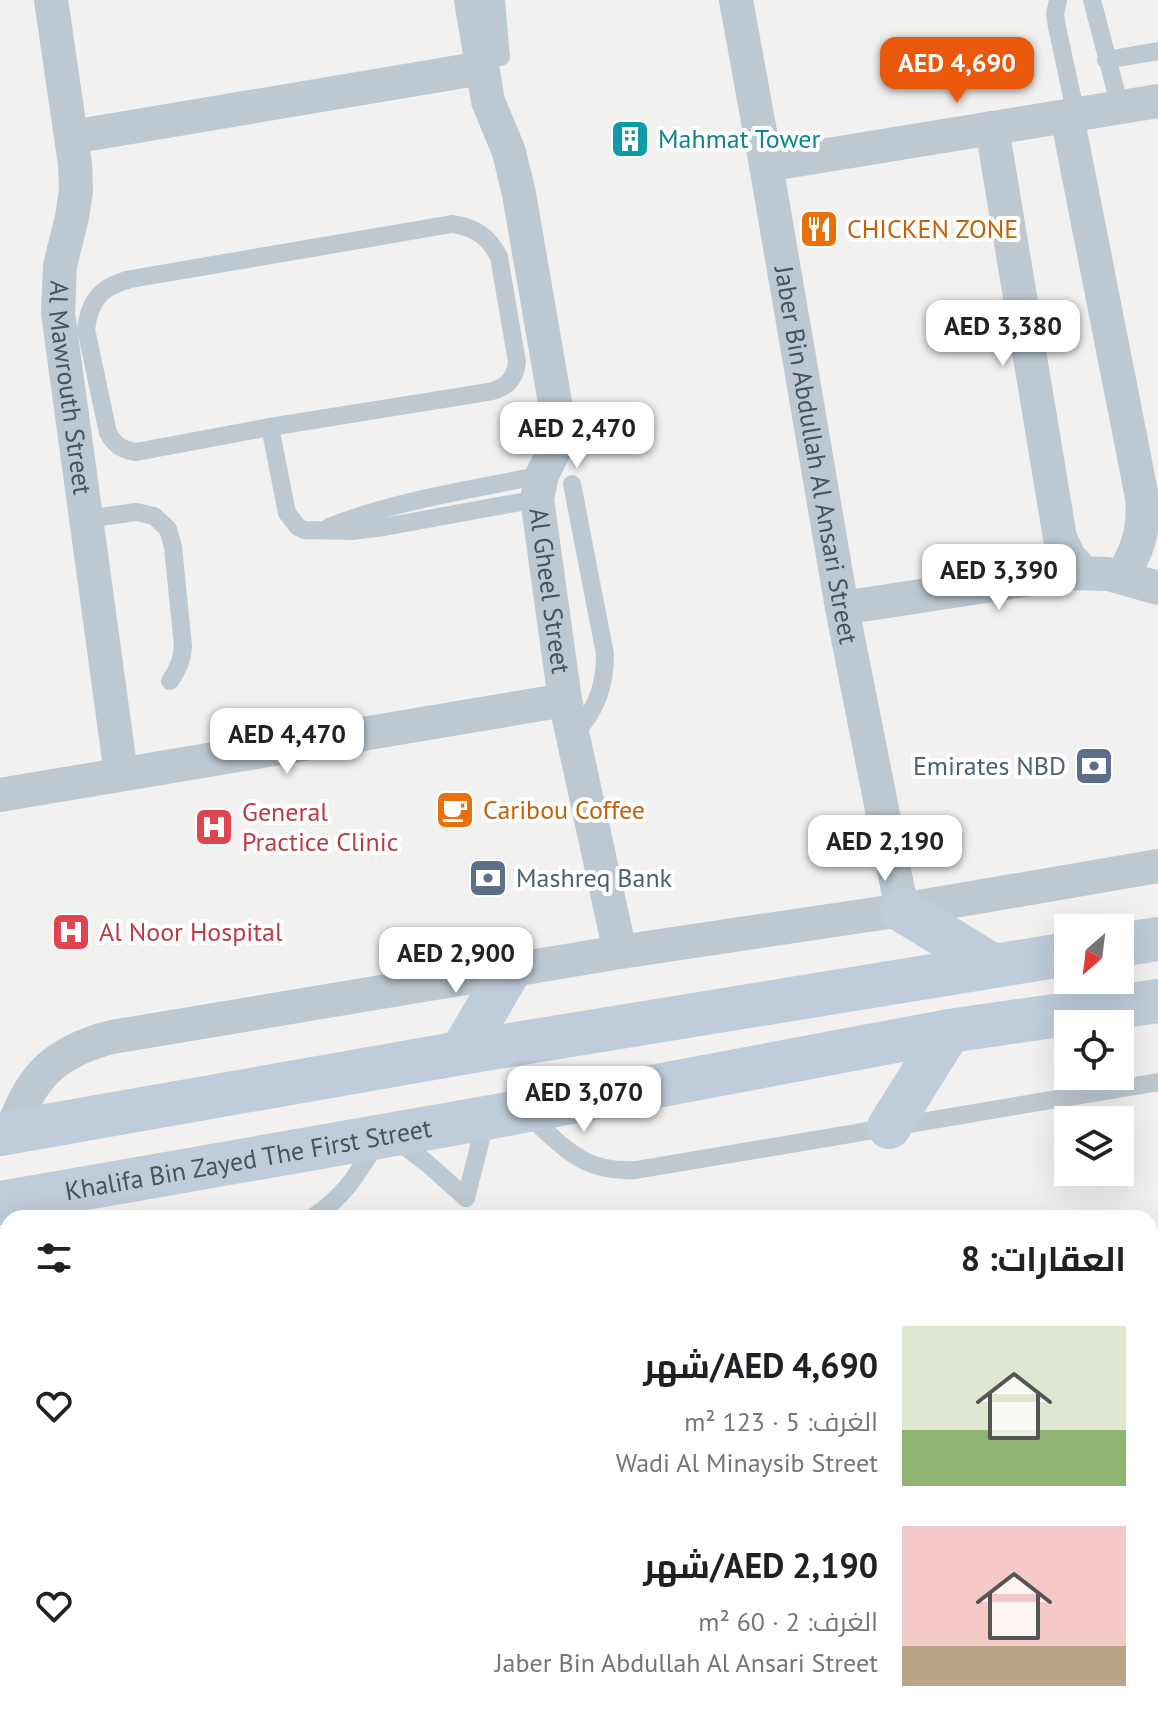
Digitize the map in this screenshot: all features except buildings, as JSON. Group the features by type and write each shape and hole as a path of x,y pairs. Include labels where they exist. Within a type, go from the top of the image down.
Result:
{"main road":[{"path":"902,910 993,966"},
{"path":"1134,943 1158,939"},
{"path":"6,1133 461,1053 1054,956"},
{"path":"461,1053 509,971"},
{"name":"Khalifa Bin Zayed The First Street","path":"0,1203 505,1114 949,1031 1158,1001"},
{"path":"1116,1007 1158,1021"},
{"path":"889,1127 949,1031"}],"street":[{"name":"Al Mawrouth Street","path":"51,0 72,137 76,190 60,266 58,313 121,774"},
{"name":"Al Gheel Street","path":"471,0 492,62 491,112 509,152 519,194 557,414 558,443 550,486 565,700 620,952"},
{"name":"Jaber Bin Abdullah Al Ansari Street","path":"736,0 842,608 902,910"},
{"path":"72,137 492,62"},
{"path":"766,165 1158,101"},
{"path":"1071,115 1142,497 1142,531 1137,548 1121,577"},
{"path":"992,128 1060,538 1069,557 1083,572"},
{"path":"842,608 1045,575 1083,572 1121,577 1158,588"},
{"path":"0,795 565,700"},
{"path":"6,1133 39,1076 72,1050 91,1042 620,952 902,910 1158,866"}],"lane":[{"path":"492,62 496,0"},
{"path":"1058,0 1055,14 1071,115"},
{"path":"1092,0 1120,107"},
{"path":"1106,60 1158,51"},
{"path":"440,225 464,225 486,237 499,257 517,354 516,371 505,386 488,392 270,427 136,452 119,447 108,433 88,343 88,314 94,300 117,282 440,225"},
{"path":"270,427 287,513 298,527 311,532 384,527 550,486 605,654 602,690 595,707 573,735"},
{"path":"86,519 145,513 154,516 168,529 173,547 183,646 182,659 170,681"},
{"path":"323,1210 348,1187 385,1135 428,1164 466,1198 505,1114 584,1162 618,1171 1158,1082"}],"place":[{"name":"Mahmat Tower","path":"630,139"},
{"name":"CHICKEN ZONE","path":"819,229"},
{"name":"Emirates NBD","path":"1094,766"},
{"name":"Caribou Coffee","path":"455,810"},
{"name":"General Practice Clinic","path":"214,827"},
{"name":"Mashreq Bank","path":"488,878"},
{"name":"Al Noor Hospital","path":"71,932"}]}
